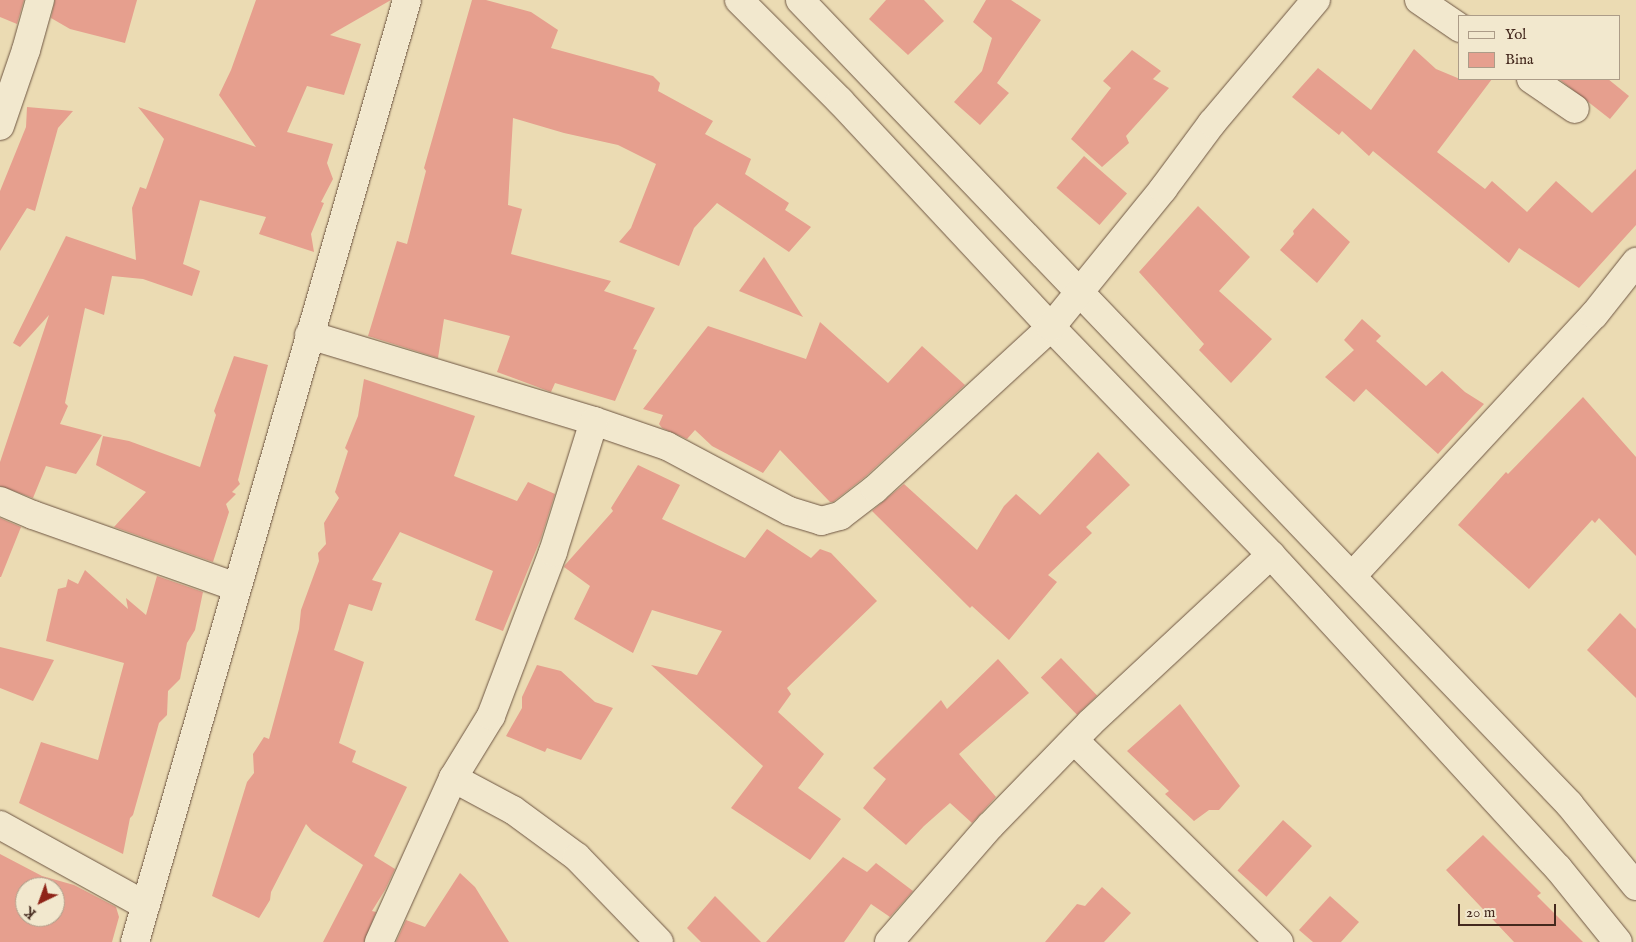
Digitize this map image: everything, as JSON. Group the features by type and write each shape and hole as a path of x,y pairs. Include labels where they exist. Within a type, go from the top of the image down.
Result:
{"street":[{"path":"0,126 26,50 40,0"},
{"path":"135,942 144,905 407,0"},
{"path":"739,0 840,101 1050,327 1271,555 1558,868 1618,942"},
{"path":"800,0 1569,804 1636,886"},
{"path":"310,336 594,421 667,446 789,511 821,521 840,516 875,489 1050,327 1080,293 1212,123 1316,0"},
{"path":"1419,0 1458,27"},
{"path":"1532,80 1575,110"},
{"path":"1352,576 1594,315 1636,262"},
{"path":"379,942 453,778 491,716 553,552 594,421"},
{"path":"0,501 33,515 236,587"},
{"path":"890,942 990,826 1074,740 1271,555"},
{"path":"1074,740 1279,942"},
{"path":"453,778 513,810 577,857 659,942"},
{"path":"0,825 144,905"}],"building":[{"path":"0,0 24,0 17,24 0,17"},
{"path":"55,0 137,0 125,43 70,29 51,18"},
{"path":"256,0 391,0 330,35 361,44 344,95 307,86 287,132 333,144 327,163 333,179 321,202 324,203 311,234 314,252 259,234 266,217 200,200 183,264 200,271 192,296 143,279 112,276 104,315 85,308 65,403 68,406 60,424 102,435 76,474 46,466 33,498 0,486 0,462 49,315 20,347 13,343 66,236 136,260 132,208 140,187 146,189 164,139 138,107 256,147 219,95 231,70"},
{"path":"472,0 486,0 531,12 558,30 551,48 653,76 660,83 658,91 713,121 705,134 751,159 745,174 789,203 785,210 811,227 789,252 717,203 694,228 679,266 619,242 631,228 656,164 618,145 564,133 513,118 508,205 522,209 511,254 611,281 604,291 655,308 633,349 637,350 615,401 555,383 551,392 497,372 510,336 444,319 438,358 368,336 397,241 407,244 426,171 424,168"},
{"path":"886,0 924,0 944,21 908,55 869,19"},
{"path":"986,0 1011,0 1041,20 997,83 1009,93 980,125 954,102 982,71 992,38 973,22"},
{"path":"1414,49 1436,69 1458,78 1458,80 1491,80 1437,152 1485,189 1492,181 1527,212 1556,181 1592,213 1636,169 1636,225 1579,288 1519,248 1509,263 1373,151 1369,156 1342,131 1339,135 1292,97 1318,68 1371,110"},
{"path":"1132,50 1161,71 1153,79 1169,88 1126,136 1129,143 1102,167 1071,139 1111,88 1103,81"},
{"path":"1560,80 1609,80 1629,96 1610,119"},
{"path":"27,107 73,111 58,128 35,211 27,208 0,251 0,191 26,127"},
{"path":"1084,156 1127,193 1099,225 1056,188"},
{"path":"1198,206 1250,257 1219,291 1272,339 1231,383 1199,350 1204,344 1139,272"},
{"path":"1313,208 1350,242 1317,283 1280,250 1294,234 1293,231"},
{"path":"764,257 803,317 739,291"},
{"path":"1362,319 1381,336 1376,341 1426,386 1442,371 1465,392 1484,404 1438,454 1366,389 1354,402 1325,377 1354,350 1344,340"},
{"path":"820,322 888,383 922,346 965,385 865,477 833,502 830,502 780,450 763,473 712,446 695,430 687,439 662,428 659,424 663,415 643,409 708,326 806,359"},
{"path":"234,356 268,365 238,480 240,484 232,492 236,494 226,504 229,512 213,562 114,527 146,492 96,465 103,436 129,441 200,467 216,415 214,411"},
{"path":"364,379 475,416 454,476 517,501 528,482 555,494 541,538 503,631 475,620 493,571 400,532 372,580 382,583 372,611 349,604 334,650 364,662 339,743 356,751 352,762 407,787 374,856 395,869 372,911 376,912 364,942 323,942 363,865 312,831 306,824 271,892 270,900 259,918 212,896 247,782 254,773 253,754 264,737 269,739 299,629 301,610 319,561 318,553 326,544 324,523 339,498 335,492 348,451 345,448 358,416"},
{"path":"1583,397 1636,457 1636,556 1599,518 1595,523 1592,520 1529,589 1458,525 1506,472 1508,474"},
{"path":"1098,452 1130,485 1086,527 1092,533 1048,575 1057,582 1009,640 972,606 970,608 872,511 904,484 977,550 1004,506 1016,494 1040,515"},
{"path":"638,465 680,485 662,519 745,558 767,529 811,558 820,549 831,553 877,601 787,688 791,694 778,712 824,754 798,788 841,819 810,860 731,808 763,766 651,665 697,675 722,631 652,610 633,653 574,619 590,586 564,567 613,511 611,508"},
{"path":"0,518 21,527 1,577 0,577"},
{"path":"85,570 128,609 126,598 146,615 157,576 203,592 195,630 187,643 180,679 168,691 167,715 159,723 133,815 130,818 123,854 19,803 41,742 98,760 124,663 46,641 58,589 66,587 68,579 78,584"},
{"path":"1620,613 1636,629 1636,698 1587,650"},
{"path":"0,647 54,660 33,701 0,688"},
{"path":"1061,658 1097,695 1077,715 1041,677"},
{"path":"998,659 1029,693 959,754 996,797 972,823 950,803 906,845 863,808 886,779 873,768 941,700 947,709"},
{"path":"537,665 561,671 595,702 613,708 581,760 547,748 545,752 506,736 522,708 522,697"},
{"path":"1180,704 1240,786 1219,810 1209,810 1194,821 1165,794 1169,791 1127,751"},
{"path":"1283,820 1312,846 1266,897 1237,871"},
{"path":"1483,835 1541,893 1537,896 1583,942 1514,942 1446,870"},
{"path":"0,854 46,877 15,877 15,927 65,927 65,882 74,885 116,907 119,917 112,942 0,942"},
{"path":"843,857 867,872 876,863 913,891 890,917 871,904 844,942 766,942"},
{"path":"460,873 475,887 509,942 396,942 406,920 425,927"},
{"path":"1102,887 1131,913 1104,942 1045,942 1077,904 1085,906"},
{"path":"715,896 761,942 701,942 687,928"},
{"path":"1330,896 1359,922 1341,942 1313,942 1299,930"}]}
